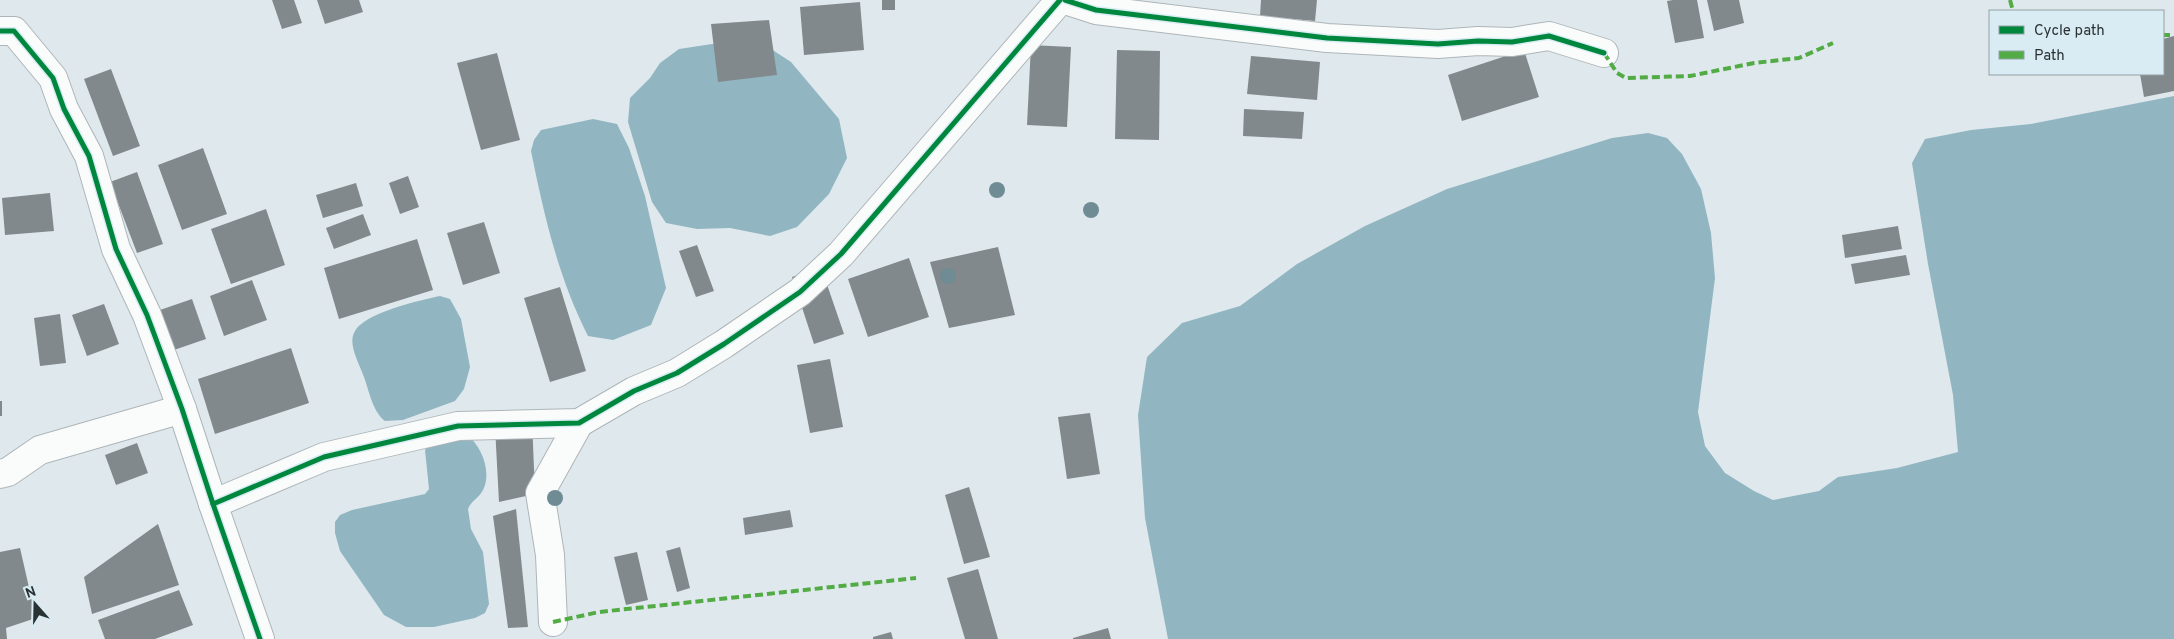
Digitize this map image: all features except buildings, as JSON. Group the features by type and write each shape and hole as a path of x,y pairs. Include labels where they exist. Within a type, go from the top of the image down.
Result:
{"street":[{"path":"213,504 324,457 458,426 579,423 634,391 685,368 800,292 841,254 1060,0"},
{"path":"1065,0 1096,10 1327,38 1438,44 1478,41 1512,42 1549,36 1604,53"},
{"path":"0,31 14,31 53,78 64,109 89,156 116,249 147,315 182,409 260,639"},
{"path":"0,474 8,472 40,450 182,409"},
{"path":"553,622 550,555 540,493 579,423"}],"water":[{"path":"759,41 791,62 839,119 847,158 829,194 797,227 770,236 730,228 697,229 666,223 652,202 628,122 630,98 650,78 660,63 679,49 712,44"},
{"path":"2174,96 2174,639 1168,639 1145,518 1138,415 1147,357 1182,323 1240,306 1297,264 1365,226 1447,189 1612,138 1648,133 1667,138 1682,154 1701,189 1711,233 1715,278 1698,412 1705,446 1725,473 1773,500 1819,491 1838,477 1897,468 1958,452 1953,395 1928,264 1912,163 1925,139 1971,130 2031,124"},
{"path":"593,119 617,124 629,148 645,196 666,288 651,325 613,340 588,336 577,314 553,245 531,151 534,140 541,130"},
{"path":"440,296 450,299 461,319 470,367 464,389 455,401 403,420 385,421 374,407 355,355 352,343 354,333 368,319 393,308"},
{"path":"467,435 477,446 486,468 486,483 483,490 468,509 471,529 483,552 489,604 485,613 475,618 434,627 406,627 384,615 340,551 335,533 335,522 340,515 352,510 425,494 429,489 425,450 430,444"}],"marked path":[{"path":"2010,0 2013,10"},
{"path":"2164,35 2170,35"},
{"path":"1604,53 1617,73 1626,78 1690,76 1754,63 1799,58 1833,43"},
{"path":"553,622 599,612 916,578"}],"cycle path":[{"path":"213,504 324,457 458,426 579,423 634,391 677,373 724,344 800,292 841,254 1060,0"},
{"path":"1065,0 1096,10 1327,38 1438,44 1478,41 1512,42 1549,36 1604,53"},
{"path":"0,31 14,31 53,78 64,109 89,156 116,249 147,315 182,409 260,639"}]}
